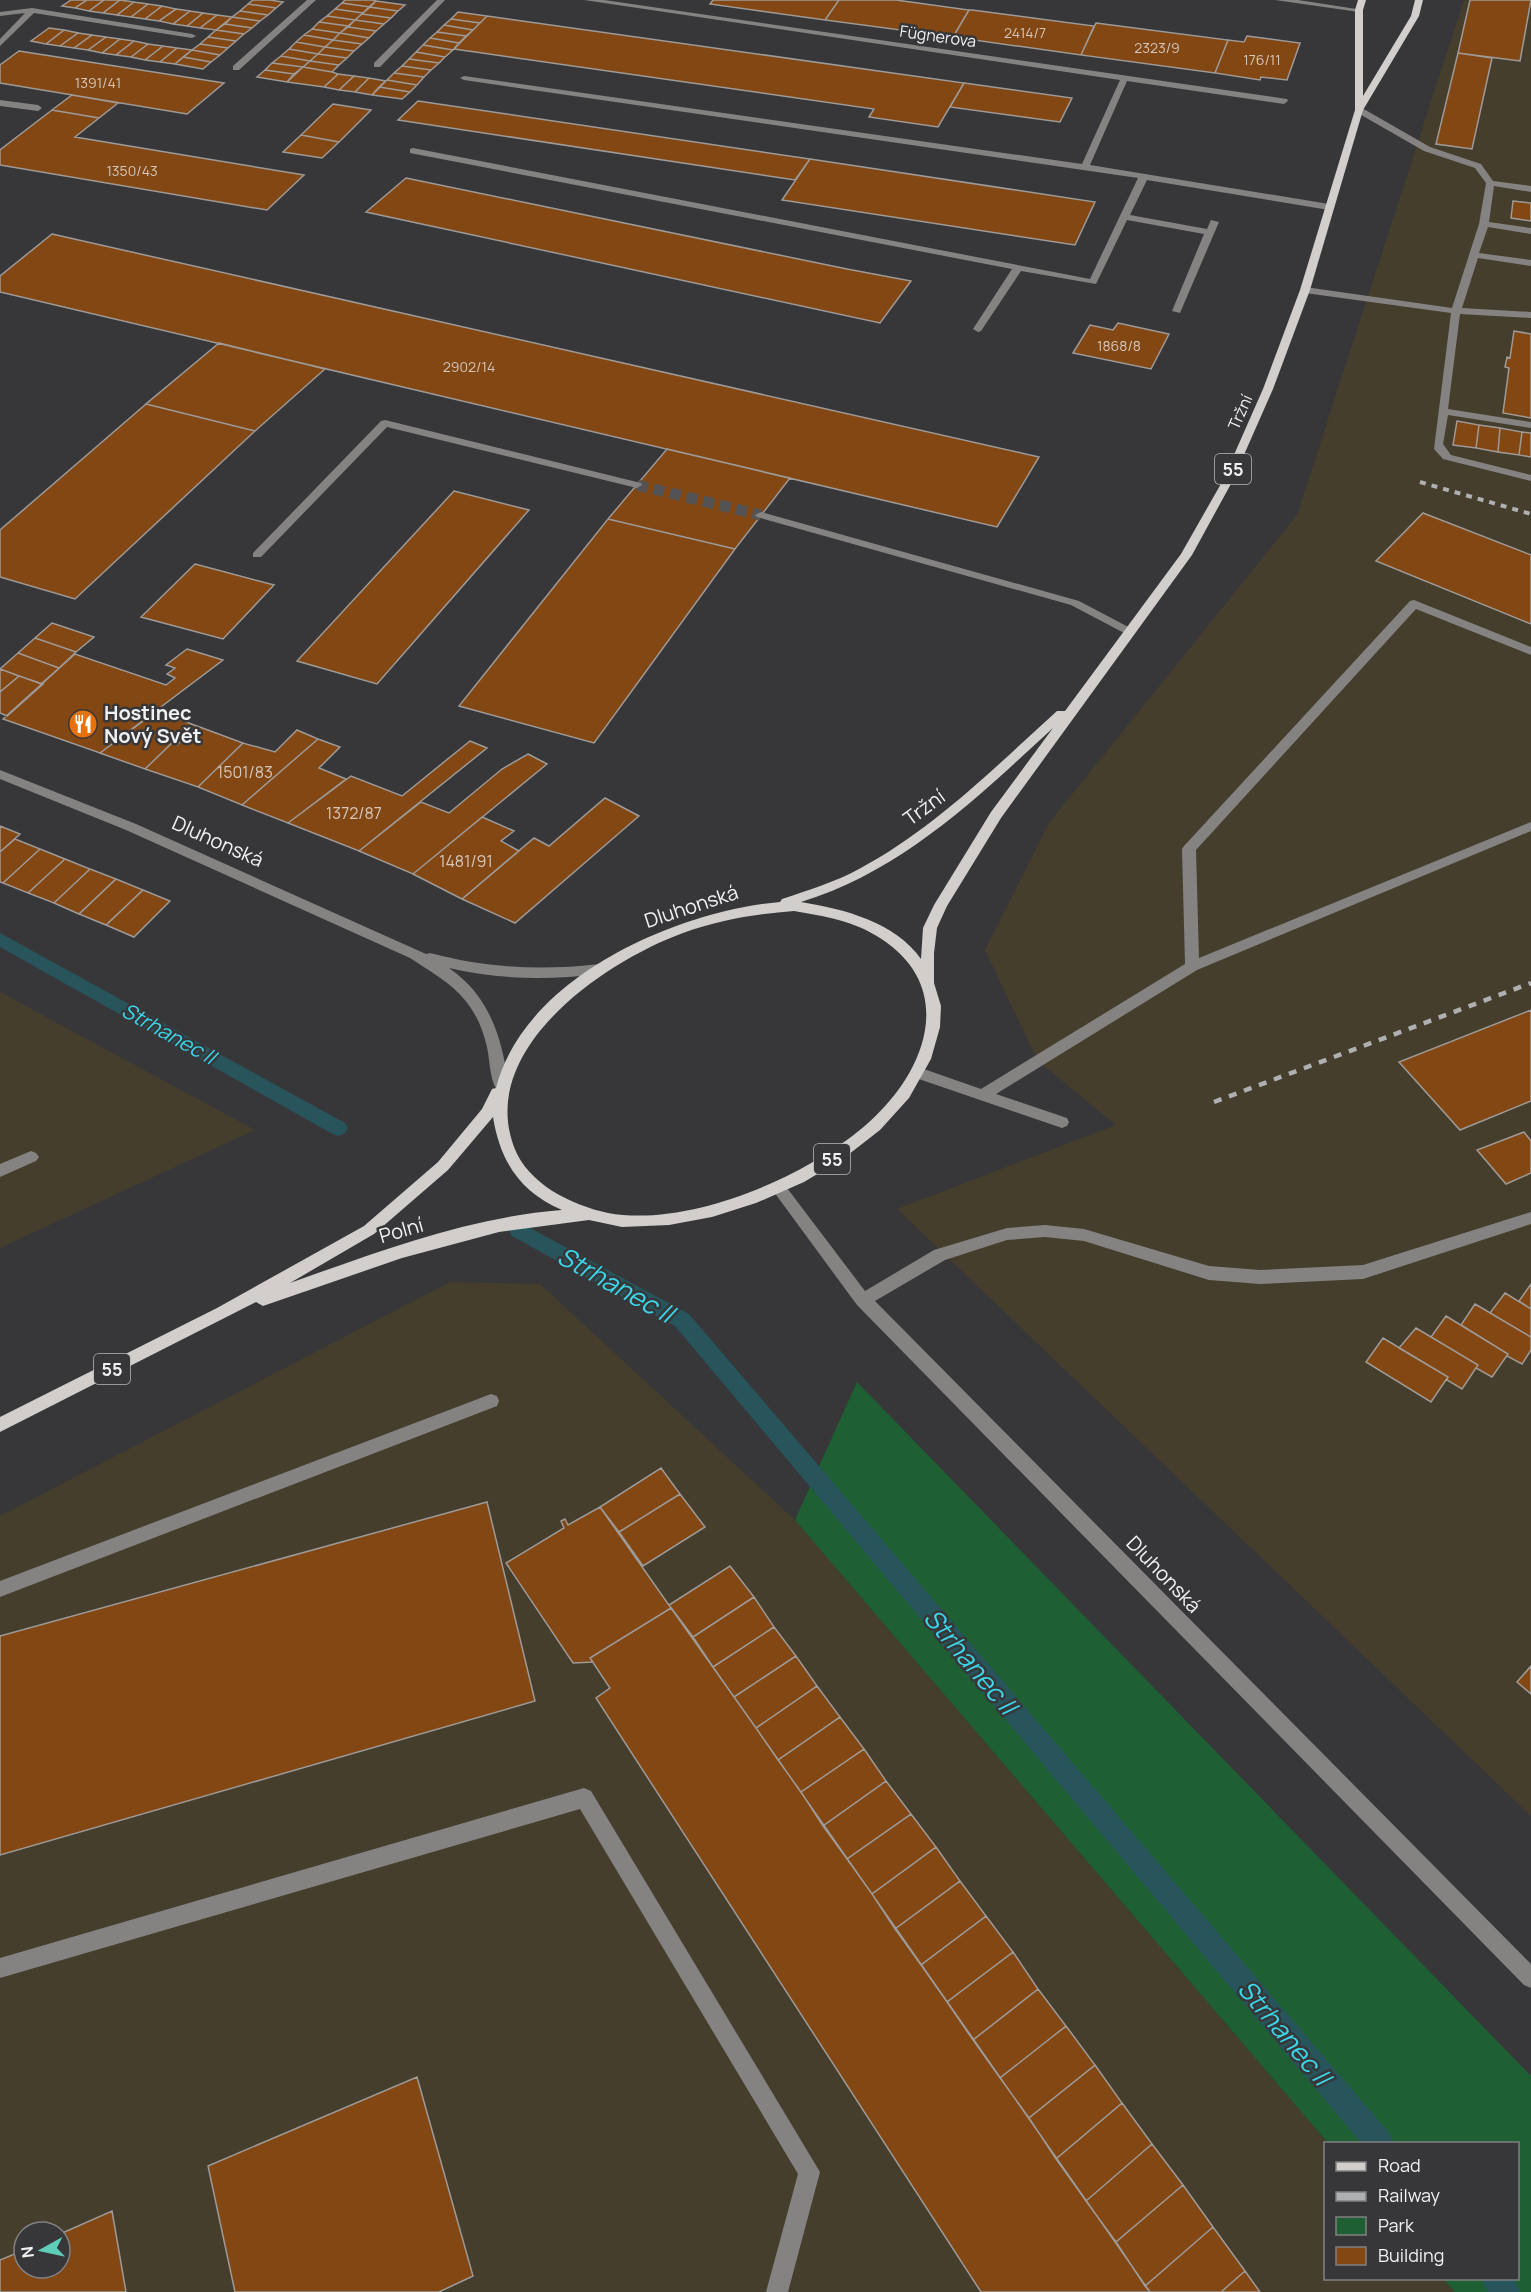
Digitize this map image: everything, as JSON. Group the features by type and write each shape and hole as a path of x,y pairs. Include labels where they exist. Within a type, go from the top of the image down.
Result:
{"main road":[{"name":"Tržní","path":"1359,110 1359,10 1362,0"},
{"name":"Tržní","path":"931,988 927,953 930,928 941,905 996,815 1186,555 1227,482 1268,389 1305,290 1359,110 1415,16 1419,0"},
{"name":"Tržní","path":"761,907 828,890 879,865 961,805 1083,694"},
{"name":"Dluhonská","path":"794,906 829,911 862,921 890,938 916,961 931,988 935,1010 934,1029 918,1073 897,1102 862,1137 824,1164 779,1188 738,1204 697,1214 656,1220 627,1221 596,1217 560,1203 530,1182 507,1152 498,1119 501,1085 513,1059 537,1026 574,989 600,969 638,947 722,915 761,907 794,906"},
{"name":"Polní","path":"0,1425 223,1313 369,1230 443,1166 488,1112 501,1085"},
{"name":"Polní","path":"223,1313 382,1256 479,1230 521,1220 554,1216 596,1217"}],"street":[{"path":"236,68 312,0"},
{"path":"377,65 441,0"},
{"name":"Fügnerova","path":"588,0 1284,101"},
{"path":"1280,0 1359,10"},
{"path":"0,44 32,10"},
{"path":"0,14 32,10 192,36"},
{"path":"464,78 1085,167 1329,207"},
{"path":"1085,167 1124,79"},
{"path":"0,103 38,108"},
{"path":"1359,110 1427,149 1478,166 1490,183 1484,224 1456,311 1438,444 1439,449 1447,457 1531,478"},
{"path":"413,151 1093,282 1144,176"},
{"path":"1490,183 1531,189"},
{"path":"1125,217 1209,232"},
{"path":"1177,311 1214,222"},
{"path":"1484,224 1531,231"},
{"path":"1475,255 1531,263"},
{"path":"978,329 1018,268"},
{"path":"1305,290 1456,311 1531,315"},
{"path":"1443,411 1531,426"},
{"path":"256,555 385,423 637,485"},
{"path":"762,515 1075,603 1130,632"},
{"path":"1192,966 1189,849 1414,604 1531,651"},
{"name":"Dluhonská","path":"0,774 131,827 415,954 452,977 472,998 487,1022 498,1052 501,1085"},
{"path":"982,1095 1192,966 1531,826"},
{"name":"Dluhonská","path":"415,954 462,967 499,973 538,975 600,969"},
{"path":"918,1073 1062,1122"},
{"path":"0,1171 31,1158"},
{"name":"Dluhonská","path":"779,1188 863,1300 1531,1977"},
{"path":"863,1300 940,1255 1007,1234 1045,1231 1084,1235 1209,1273 1260,1277 1363,1272 1531,1218"},
{"path":"0,1589 491,1401"},
{"path":"0,1968 584,1798 809,2172 777,2292"}],"shaded area":[{"path":"1464,0 1531,0 1531,1816 897,1209 1116,1125 1038,1061 985,950 1049,823 1297,515"},
{"path":"0,992 255,1130 0,1248"},
{"path":"450,1282 540,1284 795,1520 1327,2142 1324,2142 1324,2280 1444,2280 1455,2292 0,2292 0,1516"}],"green space":[{"path":"857,1382 1531,2076 1531,2292 1455,2292 1444,2280 1519,2280 1519,2142 1327,2142 795,1520"}],"building":[{"path":"71,0 87,0 75,8 62,6"},
{"path":"87,0 104,0 89,11 75,8"},
{"path":"104,0 120,0 103,13 89,11"},
{"path":"120,0 134,2 117,15 103,13"},
{"path":"253,0 283,2 276,8 248,4"},
{"path":"345,0 376,1 370,7 342,3"},
{"path":"713,0 839,0 825,20 710,4"},
{"path":"839,0 896,0 969,10 953,37 825,20"},
{"path":"1470,0 1531,0 1520,61 1458,53"},
{"path":"376,1 405,5 398,11 369,7"},
{"path":"134,2 148,4 131,17 117,15"},
{"path":"342,3 370,7 363,13 335,9"},
{"path":"148,4 162,6 145,19 131,17"},
{"path":"248,4 276,8 268,15 240,11"},
{"path":"162,6 176,9 159,21 145,19"},
{"path":"369,7 398,11 391,18 362,14"},
{"path":"176,9 190,11 173,24 159,21"},
{"path":"335,9 363,13 355,20 327,16"},
{"path":"969,10 1094,26 1081,55 953,37"},
{"path":"190,11 203,13 187,26 173,24"},
{"path":"240,11 268,15 260,21 232,17"},
{"path":"458,12 487,16 480,23 451,19"},
{"path":"203,13 217,15 200,28 187,26"},
{"path":"362,14 391,18 384,24 355,20"},
{"path":"217,15 232,17 216,30 200,28"},
{"path":"327,16 355,20 348,26 319,22"},
{"path":"487,16 964,83 938,127 869,117 874,109 454,49"},
{"path":"232,17 260,21 252,28 225,24"},
{"path":"451,19 480,23 473,30 444,25"},
{"path":"355,20 384,24 376,31 348,27"},
{"path":"319,22 348,26 340,33 312,29"},
{"path":"1096,23 1228,40 1215,73 1081,55"},
{"path":"225,24 252,28 244,34 216,30"},
{"path":"444,25 473,30 466,36 437,32"},
{"path":"348,27 376,31 369,38 340,33"},
{"path":"49,28 64,30 46,44 31,41"},
{"path":"312,29 340,33 333,40 304,35"},
{"path":"64,30 78,33 60,46 46,44"},
{"path":"216,30 244,34 236,41 208,37"},
{"path":"437,32 466,36 459,43 430,38"},
{"path":"78,33 92,35 74,48 60,46"},
{"path":"340,33 369,38 362,44 333,40"},
{"path":"92,35 106,37 88,50 74,48"},
{"path":"304,35 333,40 325,47 296,42"},
{"path":"1247,36 1300,43 1287,80 1261,77 1260,80 1215,73 1228,40 1244,42"},
{"path":"106,37 120,39 102,53 88,50"},
{"path":"208,37 236,41 228,48 200,44"},
{"path":"430,38 459,43 453,50 423,45"},
{"path":"120,39 134,41 116,55 102,53"},
{"path":"333,40 362,44 354,51 325,47"},
{"path":"134,41 148,44 131,57 116,55"},
{"path":"296,42 325,47 318,54 289,49"},
{"path":"148,44 163,46 145,60 131,57"},
{"path":"200,44 228,48 220,55 192,50"},
{"path":"423,45 453,50 445,57 416,52"},
{"path":"163,46 177,48 160,62 145,60"},
{"path":"325,47 354,51 347,58 318,54"},
{"path":"177,48 192,50 175,64 160,62"},
{"path":"289,49 318,54 310,61 281,56"},
{"path":"192,50 220,55 211,62 183,57"},
{"path":"19,51 224,83 187,114 0,83 0,65"},
{"path":"416,52 445,57 439,63 409,59"},
{"path":"1458,53 1492,58 1472,149 1436,144"},
{"path":"318,54 347,58 339,65 310,61"},
{"path":"281,56 310,61 303,67 272,63"},
{"path":"183,57 211,62 203,69 175,64"},
{"path":"409,59 439,63 431,70 402,66"},
{"path":"310,61 339,65 332,72 303,67"},
{"path":"272,63 303,67 294,74 265,70"},
{"path":"402,66 431,70 424,77 394,73"},
{"path":"303,67 338,74 324,87 287,82"},
{"path":"265,70 294,74 287,82 257,77"},
{"path":"394,73 424,77 417,85 387,80"},
{"path":"338,74 354,76 339,90 324,87"},
{"path":"354,76 369,78 355,92 339,90"},
{"path":"369,78 386,81 372,95 355,92"},
{"path":"387,80 417,85 410,92 379,87"},
{"path":"964,83 1072,98 1060,122 950,107"},
{"path":"379,87 410,92 402,99 372,95"},
{"path":"72,95 118,103 99,118 52,110"},
{"path":"418,101 810,159 795,180 398,120"},
{"path":"333,104 371,110 339,142 301,135"},
{"path":"52,110 99,118 75,137 304,175 267,210 0,165 0,150"},
{"path":"301,135 339,142 322,158 283,152"},
{"path":"810,159 1095,202 1075,245 782,200"},
{"path":"406,178 911,281 880,323 366,212"},
{"path":"1513,201 1531,203 1531,221 1511,218"},
{"path":"52,234 1039,457 997,527 0,292 0,276"},
{"path":"1118,323 1169,334 1151,369 1073,353 1090,325 1113,330"},
{"path":"1514,331 1531,334 1531,418 1503,413 1509,368 1505,367 1507,357 1510,358"},
{"path":"219,343 325,369 255,431 146,404"},
{"path":"146,404 255,431 75,599 0,577 0,530"},
{"path":"1457,421 1479,425 1476,448 1453,445"},
{"path":"1479,425 1500,428 1498,452 1476,448"},
{"path":"1500,428 1522,432 1519,455 1498,452"},
{"path":"1522,432 1531,433 1531,457 1519,455"},
{"path":"667,449 790,478 735,549 608,519"},
{"path":"454,491 529,510 377,684 297,661"},
{"path":"1423,513 1531,555 1531,624 1376,561"},
{"path":"608,519 735,549 594,743 459,706"},
{"path":"195,564 274,585 223,639 141,617"},
{"path":"52,623 94,637 76,652 35,638"},
{"path":"35,638 76,652 59,668 18,653"},
{"path":"187,649 223,660 100,753 3,719 75,654 166,685 175,678 167,674 175,668 166,665"},
{"path":"18,653 59,668 41,684 0,669"},
{"path":"0,669 19,676 0,692"},
{"path":"19,676 43,684 7,716 0,713 0,692"},
{"path":"157,711 197,726 177,745 172,743 145,769 100,753"},
{"path":"197,726 243,743 198,787 145,769 172,743 177,745"},
{"path":"297,730 318,739 242,805 198,787 243,743 275,752"},
{"path":"318,739 340,747 319,768 346,779 288,823 242,805"},
{"path":"470,741 487,748 359,851 288,823 351,776 402,796"},
{"path":"528,754 547,764 413,874 359,851 421,802 449,813 502,769"},
{"path":"605,798 639,816 515,923 462,899 534,838 549,846"},
{"path":"482,817 514,831 501,841 519,851 462,899 413,874"},
{"path":"0,826 20,834 0,852"},
{"path":"15,839 40,849 3,883 0,882 0,852"},
{"path":"40,849 65,859 28,893 3,883"},
{"path":"65,859 90,869 54,903 28,893"},
{"path":"90,869 116,879 79,914 54,903"},
{"path":"116,879 143,890 106,925 79,914"},
{"path":"143,890 170,901 134,937 106,925"},
{"path":"1531,1010 1531,1101 1460,1130 1399,1062"},
{"path":"1524,1132 1531,1141 1531,1173 1506,1184 1477,1150"},
{"path":"1531,1284 1531,1309 1519,1301"},
{"path":"1505,1293 1531,1309 1531,1337 1490,1313"},
{"path":"1475,1304 1531,1337 1531,1350 1522,1364 1461,1325"},
{"path":"1446,1316 1508,1354 1492,1377 1476,1368 1478,1365 1431,1337"},
{"path":"1416,1328 1478,1365 1462,1389 1447,1380 1448,1377 1399,1348"},
{"path":"1383,1338 1448,1377 1431,1402 1366,1362"},
{"path":"661,1468 680,1494 619,1532 600,1507"},
{"path":"680,1494 705,1527 643,1566 619,1532"},
{"path":"487,1502 535,1701 0,1855 0,1636"},
{"path":"600,1507 671,1608 590,1658 593,1662 573,1663 506,1563 564,1528 561,1521 565,1519 568,1525"},
{"path":"730,1566 754,1597 693,1637 669,1605"},
{"path":"754,1597 774,1627 713,1667 693,1637"},
{"path":"671,1608 1150,2292 981,2292 596,1698 610,1688 590,1658"},
{"path":"774,1627 796,1656 734,1697 713,1667"},
{"path":"796,1656 817,1686 756,1728 734,1697"},
{"path":"1531,1666 1531,1694 1517,1682"},
{"path":"817,1686 840,1717 778,1760 756,1728"},
{"path":"840,1717 864,1749 801,1792 778,1760"},
{"path":"864,1749 886,1781 823,1826 801,1792"},
{"path":"886,1781 911,1814 847,1859 823,1826"},
{"path":"911,1814 936,1847 872,1894 847,1859"},
{"path":"936,1847 960,1881 895,1929 872,1894"},
{"path":"960,1881 986,1916 921,1965 895,1929"},
{"path":"986,1916 1013,1952 947,2002 921,1965"},
{"path":"1013,1952 1038,1989 973,2040 947,2002"},
{"path":"1038,1989 1066,2026 1000,2078 973,2040"},
{"path":"1066,2026 1095,2065 1029,2118 1000,2078"},
{"path":"1095,2065 1122,2103 1056,2159 1029,2118"},
{"path":"417,2077 473,2276 439,2292 235,2292 208,2166"},
{"path":"1122,2103 1152,2144 1086,2201 1056,2159"},
{"path":"1152,2144 1183,2185 1116,2242 1086,2201"},
{"path":"1183,2185 1213,2227 1145,2286 1116,2242"},
{"path":"112,2211 126,2292 0,2292 0,2260 12,2255 12,2280 72,2280 72,2229"},
{"path":"1213,2227 1245,2271 1221,2292 1150,2292 1145,2286"},
{"path":"1245,2271 1260,2292 1221,2292"}],"waterway":[{"name":"Strhanec II","path":"0,939 338,1128"},
{"name":"Strhanec II","path":"519,1230 682,1320 1378,2142"},
{"name":"Strhanec II","path":"1497,2280 1506,2292"}],"tunnel":[{"path":"637,485 761,515"}],"railway":[{"path":"1420,482 1531,514"},
{"path":"1214,1102 1531,983"}],"place":[{"name":"Hostinec Nový Svět","path":"83,724"}]}
